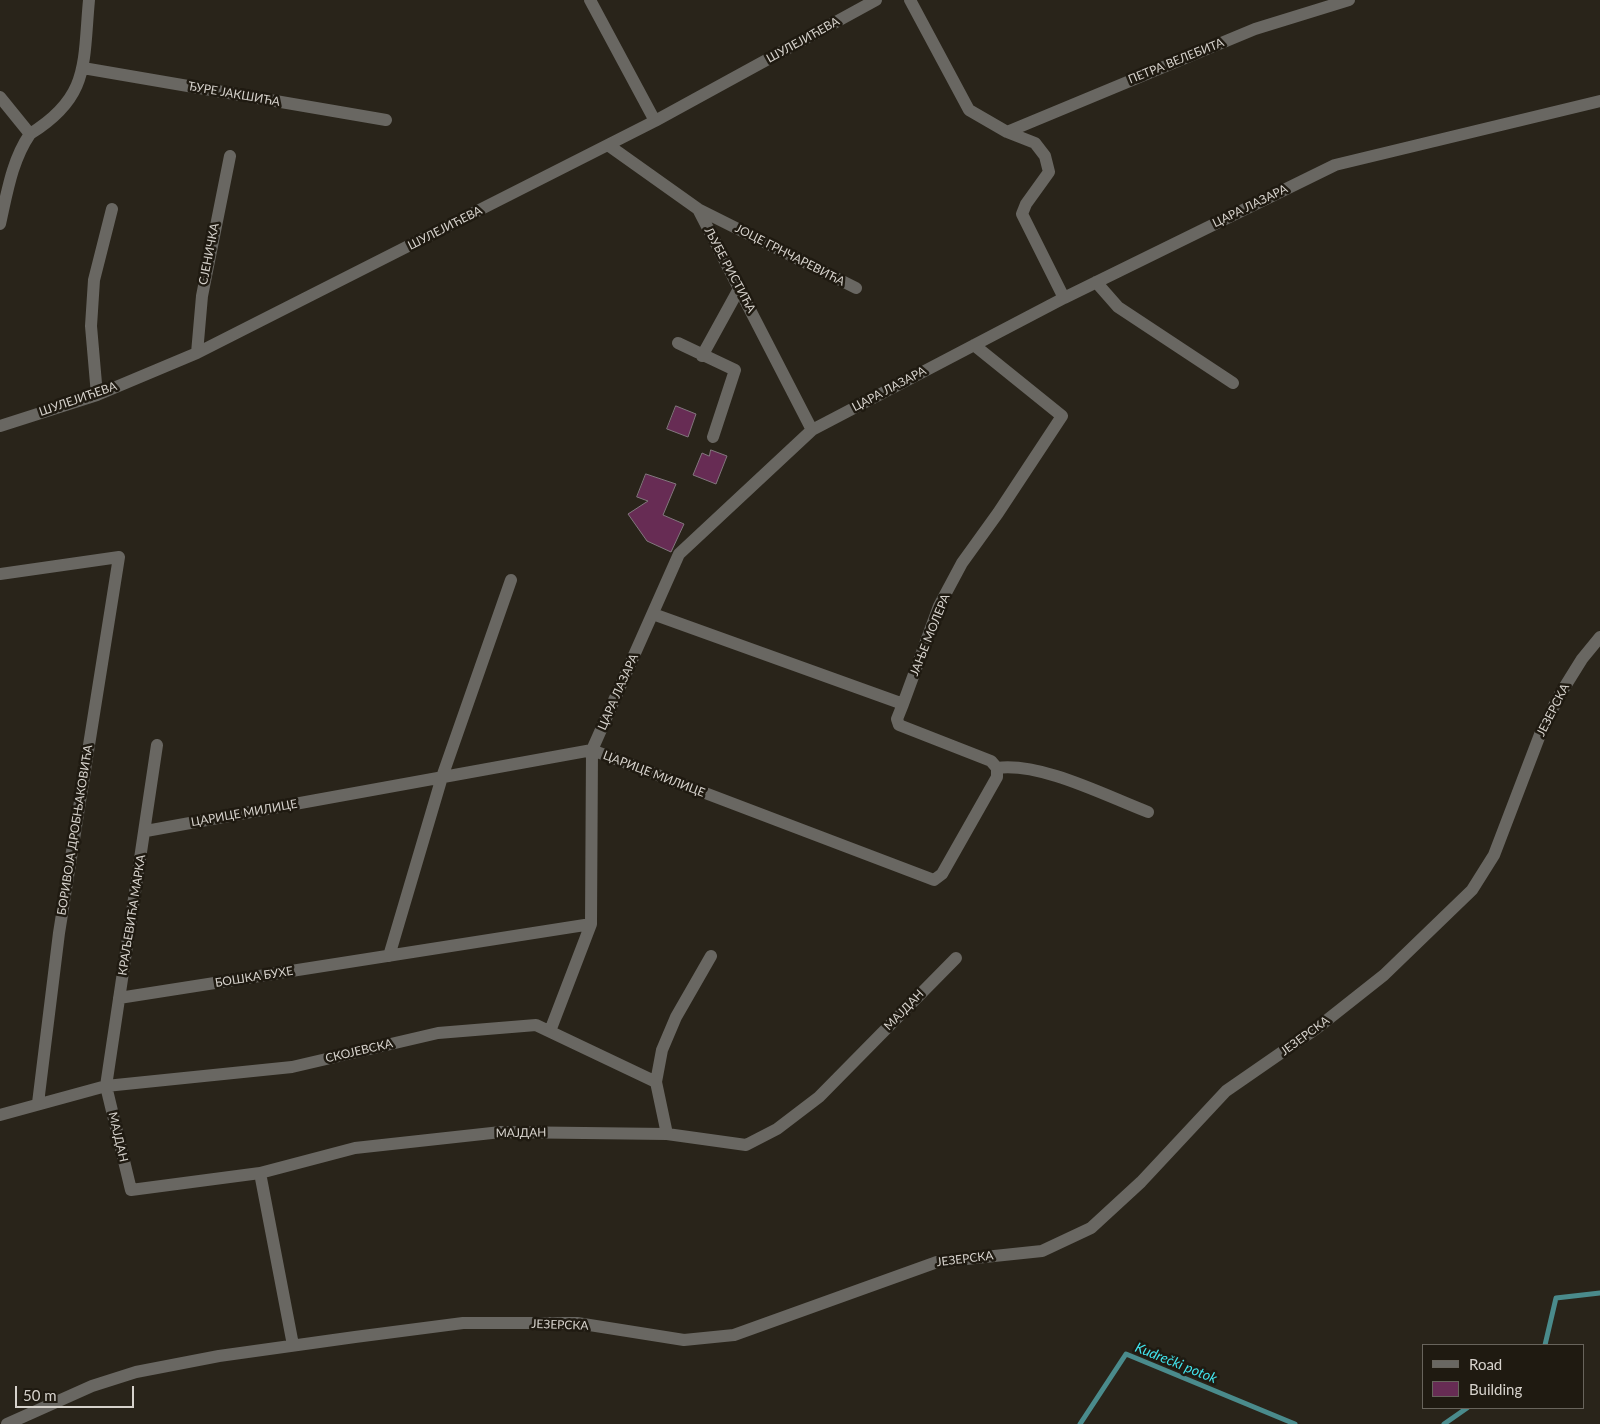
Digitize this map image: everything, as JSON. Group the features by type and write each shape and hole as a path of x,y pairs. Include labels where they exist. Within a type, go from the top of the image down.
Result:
{"street":[{"path":"0,224 20,147 30,134 46,124 68,103 78,86 83,68 89,0"},
{"path":"590,0 655,120"},
{"name":"ШУЛЕЈИЋЕВА","path":"0,426 97,394 197,353 608,145 861,4 876,0"},
{"path":"910,0 969,110 1007,132 1035,143 1045,156 1049,172 1026,204 1022,214 1064,298"},
{"name":"ПЕТРА ВЕЛЕБИТА","path":"1007,132 1255,29 1349,0"},
{"name":"ЂУРЕ ЈАКШИЋА","path":"83,68 386,120"},
{"path":"0,97 30,134"},
{"name":"ЦАРА ЛАЗАРА","path":"550,1031 591,924 592,750 679,554 812,430 1064,298 1335,165 1600,101"},
{"name":"ЉУБЕ РИСТИЋА","path":"608,145 698,209 740,287 812,430"},
{"name":"СЈЕНИЧКА","path":"197,353 202,296 230,156"},
{"path":"97,394 92,326 94,280 112,209"},
{"name":"ЈОЦЕ ГРНЧАРЕВИЋА","path":"698,209 856,288"},
{"path":"1096,282 1118,306 1233,383"},
{"path":"702,356 740,287"},
{"path":"678,343 735,370 713,437"},
{"name":"ЈАЊЕ МОЛЕРА","path":"903,704 939,606 962,563 998,513 1062,416 974,345"},
{"name":"БОРИВОЈА ДРОБЊАКОВИЋА","path":"0,574 119,557 59,933 38,1103"},
{"path":"389,956 442,777 511,580"},
{"path":"652,614 903,704 897,719 899,725 990,761 997,768 1015,766 1041,771 1148,812"},
{"name":"ЈЕЗЕРСКА","path":"15,1422 92,1386 136,1372 219,1356 293,1345 463,1324 577,1323 684,1340 734,1335 936,1262 1042,1251 1091,1228 1141,1182 1226,1091 1317,1028 1384,975 1472,890 1494,855 1541,732 1555,703 1582,659 1600,637"},
{"name":"КРАЉЕВИЋА МАРКА","path":"106,1086 146,831 157,745"},
{"name":"ЦАРИЦЕ МИЛИЦЕ","path":"146,831 592,750 934,880 942,874 997,777 997,768"},
{"name":"БОШКА БУХЕ","path":"119,998 591,924"},
{"path":"667,1134 656,1082 662,1050 676,1017 711,956"},
{"name":"МАЈДАН","path":"106,1086 131,1190 260,1173 355,1148 501,1132 667,1134 746,1145 777,1129 819,1097 954,960"},
{"name":"СКОЈЕВСКА","path":"0,1115 38,1103 106,1086 292,1067 438,1032 536,1025 656,1082"},
{"path":"260,1173 293,1345"}],"building":[{"path":"676,406 696,414 688,437 667,429"},
{"path":"711,450 727,456 716,484 693,475 702,453 709,456"},
{"path":"646,474 676,484 663,515 684,524 671,552 647,541 628,514 648,501 637,497"}],"waterway":[{"name":"Kudrečki potok","path":"1545,1344 1556,1298 1600,1293"},
{"name":"Kudrečki potok","path":"1080,1424 1126,1354 1295,1424"},
{"name":"Kudrečki potok","path":"1444,1424 1466,1409"}]}
